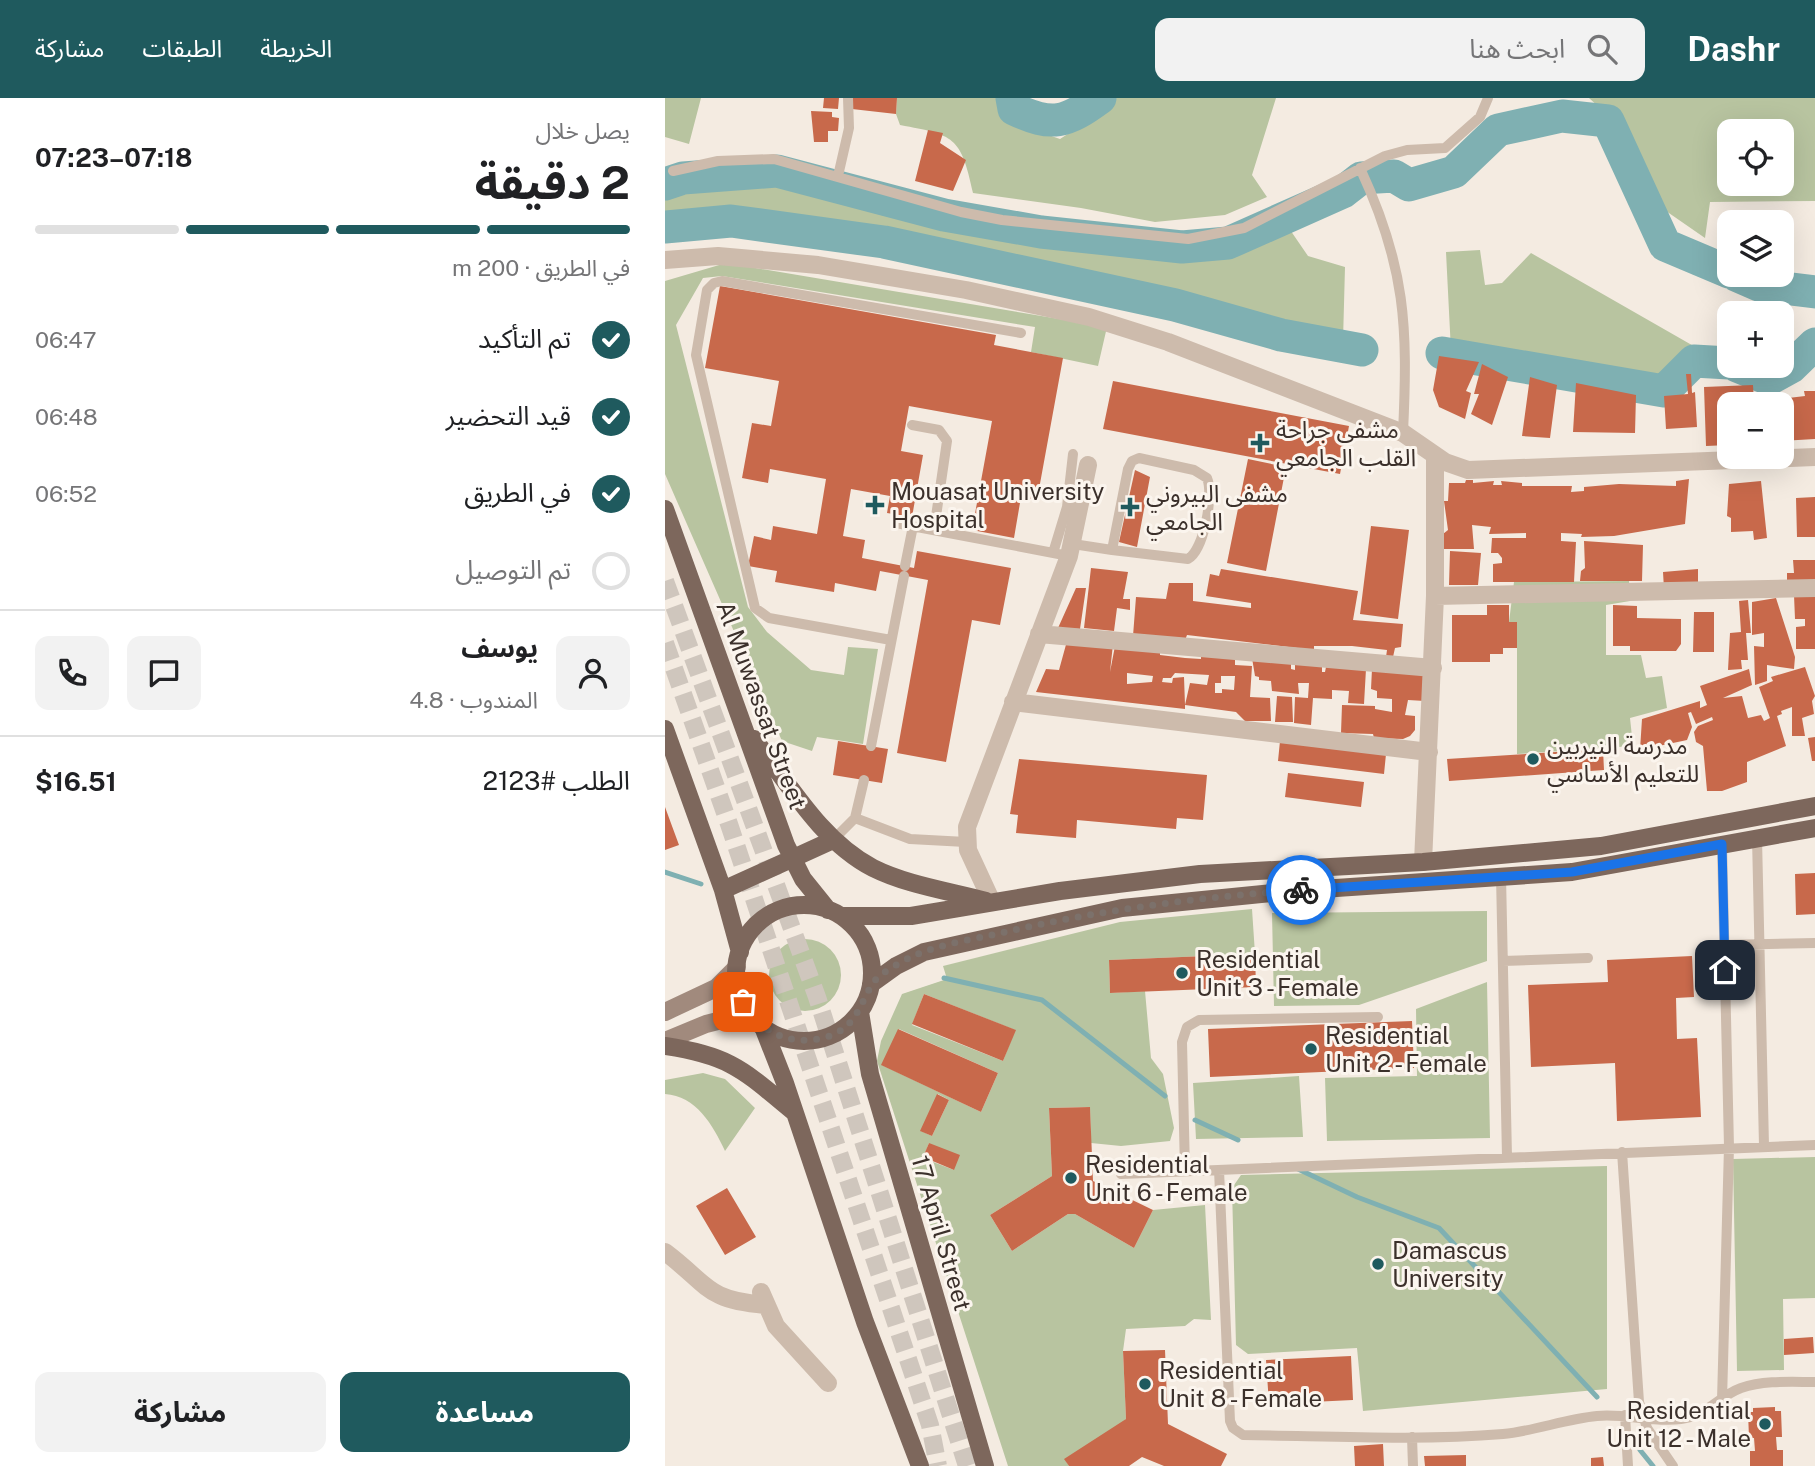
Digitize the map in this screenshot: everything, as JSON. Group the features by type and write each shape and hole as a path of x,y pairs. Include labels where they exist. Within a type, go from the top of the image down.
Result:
{"main road":[{"name":"Al Muwassat Street","path":"665,509 793,860 812,892 834,913"},
{"path":"743,724 833,840 859,860 890,875 992,902"},
{"path":"665,729 723,890 738,960 739,991 749,1013 763,1027 791,1040 807,1041 837,1033 860,1012 871,984 872,969 866,946 853,926 834,913"},
{"path":"665,1013 716,988 738,960 746,938 768,916 797,906 834,913 911,916 992,902 1200,874 1423,862 1601,846 1815,806"},
{"path":"871,984 895,965 924,952 1108,911 1214,897 1572,872 1815,828"},
{"path":"723,890 833,840"},
{"name":"17 April Street","path":"860,1012 870,1074 985,1466"},
{"path":"665,1044 706,1024 749,1013"},
{"path":"763,1027 865,1322 920,1466"},
{"path":"665,1044 705,1052 735,1064 794,1112"}],"street":[{"path":"665,260 740,257 818,265 1049,307 1168,342 1403,433 1456,467 1480,472 1815,457"},
{"path":"1423,862 1433,668 1435,456"},
{"path":"992,902 966,842 967,827 1039,634 1065,551 1081,460"},
{"path":"1435,596 1815,588"},
{"path":"1039,634 1433,668"},
{"path":"1013,702 1429,752"},
{"path":"665,1252 719,1297 736,1303 763,1298 784,1337 828,1383"}],"lane":[{"path":"838,176 849,128 848,98"},
{"path":"673,171 718,161 774,159 934,205 1002,220 1188,239 1244,228 1396,152 1445,148 1480,117 1488,98"},
{"path":"1360,168 1388,233 1401,284 1405,342 1403,433"},
{"path":"891,640 769,618 755,607 697,366 697,337 707,290 714,283 722,281 1021,333"},
{"path":"912,425 939,430 947,441 934,530"},
{"path":"896,523 1065,551 1112,550 1182,560 1193,556 1199,548 1210,494 1207,478 1194,470 1139,458 1132,461 1112,550"},
{"path":"871,746 913,526"},
{"path":"833,840 855,818 864,780"},
{"path":"855,818 910,839 966,842"},
{"path":"1757,838 1764,1146"},
{"path":"1722,844 1729,1147 1722,1400"},
{"path":"1501,876 1507,1157"},
{"path":"1724,944 1815,943"},
{"path":"1503,961 1588,958"},
{"path":"1185,1171 1182,1042 1184,1031 1193,1022 1378,1017"},
{"path":"1121,1174 1815,1145"},
{"path":"1622,1152 1639,1402 1643,1418 1673,1466"},
{"path":"1219,1170 1233,1428 1243,1435 1412,1437 1505,1433 1596,1416 1625,1415 1662,1421 1685,1419 1706,1412 1739,1389 1762,1383 1815,1382"},
{"path":"1625,1415 1628,1466"},
{"path":"1412,1437 1413,1466"}],"green space":[{"path":"665,98 701,98 689,144 665,137"},
{"path":"897,98 1005,98 1020,125 1060,139 1100,113 1116,98 1276,98 1252,175 1267,197 1225,215 1155,222 1081,208 973,193 959,149 944,136 900,125 896,114"},
{"path":"1589,98 1815,98 1815,201 1710,202 1705,238 1666,211 1612,119"},
{"path":"778,175 934,216 1179,250 1235,245 1284,221 1308,256 1345,267 1343,341 1176,296 889,234 730,214 665,217 665,189 684,180"},
{"path":"1480,250 1485,285 1502,283 1531,253 1711,356 1691,357 1662,386 1451,351 1446,252"},
{"path":"726,263 1107,327 1098,366 1031,352 1035,327 722,276 703,278 676,325 748,607 767,632 811,670 844,675 848,647 878,649 863,744 817,737 812,751 782,741 665,474 665,281"},
{"path":"1629,581 1630,601 1606,605 1606,655 1641,655 1646,678 1662,676 1667,708 1630,718 1633,746 1517,754 1517,623 1509,622 1514,582"},
{"path":"1252,909 1255,954 1109,960 1110,993 1145,991 1151,1058 1163,1074 1174,1128 1170,1141 1121,1146 1091,1143 1090,1107 1049,1108 1052,1176 990,1215 1012,1251 1068,1214 1075,1214 1134,1248 1153,1210 1205,1205 1211,1320 1194,1319 1185,1326 1126,1329 1123,1351 1126,1419 1121,1425 1065,1459 1069,1466 1008,1466 877,1061 881,1041 902,994 947,979 943,966 1120,922","holes":["924,994 1015,1030 1003,1061 912,1025","899,1029 998,1073 981,1112 882,1065","938,1094 949,1100 932,1136 921,1131","929,1143 954,1170 923,1158"]},
{"path":"1487,911 1487,961 1359,1005 1274,1006 1272,913"},
{"path":"812,939 831,949 839,961 839,989 831,1001 819,1009 798,1011 779,1001 771,989 769,968 779,949 791,941"},
{"path":"1487,982 1490,1138 1327,1141 1325,1078 1417,1076 1416,1009"},
{"path":"703,1073 725,1079 755,1108 725,1151 709,1122 694,1106 686,1100 665,1094 665,1080"},
{"path":"1299,1076 1303,1137 1196,1139 1193,1083"},
{"path":"1815,1157 1815,1298 1783,1299 1784,1370 1737,1371 1733,1159"},
{"path":"1607,1166 1607,1389 1363,1411 1357,1348 1248,1354 1236,1345 1232,1188 1241,1175"}],"building":[{"path":"824,98 839,98 838,109 823,108"},
{"path":"853,98 897,98 896,114 852,109"},
{"path":"811,111 832,112 832,117 839,118 838,131 828,131 828,142 814,142"},
{"path":"928,130 943,133 940,143 966,160 953,191 915,181"},
{"path":"720,286 996,335 994,345 1063,358 1037,500 1021,497 1014,538 972,530 992,421 909,406 901,451 923,455 912,517 887,513 890,496 851,489 843,536 865,540 862,558 914,568 917,551 1011,568 1000,625 972,620 946,762 897,753 928,580 880,571 876,591 835,583 834,592 775,582 777,571 748,566 754,536 771,540 773,526 817,534 826,479 770,469 768,483 742,478 752,423 771,426 779,381 705,368"},
{"path":"1439,356 1479,362 1466,391 1471,393 1465,419 1439,407 1433,390"},
{"path":"1482,364 1508,377 1492,425 1471,414 1479,394 1474,394"},
{"path":"1686,374 1691,374 1692,393 1695,392 1697,427 1666,429 1664,396 1688,394"},
{"path":"1530,377 1557,385 1550,438 1522,436"},
{"path":"1113,381 1349,426 1340,474 1103,429"},
{"path":"1576,383 1636,395 1635,433 1573,432"},
{"path":"1753,385 1753,392 1717,392 1717,446 1706,446 1704,387"},
{"path":"1804,391 1815,391 1815,439 1794,440 1794,397 1805,396"},
{"path":"1248,459 1286,467 1266,571 1227,563"},
{"path":"1135,470 1150,477 1137,547 1119,542"},
{"path":"1689,479 1685,524 1614,536 1581,537 1582,534 1561,533 1561,541 1576,542 1574,582 1493,582 1493,564 1502,563 1502,558 1498,553 1491,553 1492,538 1526,538 1526,533 1489,534 1491,527 1472,525 1474,549 1443,549 1443,534 1448,530 1444,501 1448,501 1449,483 1473,480 1473,483 1494,481 1493,485 1502,485 1501,481 1522,483 1522,486 1572,486 1571,492 1584,491 1584,487 1619,484 1676,486 1676,481"},
{"path":"1761,481 1767,538 1754,540 1753,531 1731,532 1731,518 1727,516 1729,484"},
{"path":"1815,497 1815,537 1797,537 1796,498"},
{"path":"1371,526 1409,530 1398,619 1360,614"},
{"path":"1584,541 1643,545 1642,581 1580,581 1581,571 1585,568"},
{"path":"1450,551 1481,553 1478,585 1449,585"},
{"path":"1793,560 1815,560 1815,585 1787,586 1787,573 1794,573"},
{"path":"1091,568 1128,572 1123,599 1130,599 1130,610 1117,608 1114,631 1084,628"},
{"path":"1221,569 1358,591 1353,620 1403,624 1401,647 1395,648 1393,657 1386,657 1387,650 1352,646 1314,646 1314,650 1187,635 1184,643 1133,636 1136,597 1166,599 1169,583 1193,583 1193,601 1251,608 1251,603 1206,596 1210,574 1219,576"},
{"path":"1698,569 1698,589 1664,589 1663,572"},
{"path":"1076,588 1086,588 1080,629 1058,628"},
{"path":"1815,594 1815,649 1796,649 1796,627 1805,626 1805,619 1795,619 1794,595"},
{"path":"1776,598 1795,657 1794,669 1767,665 1767,681 1755,685 1754,646 1764,647 1764,633 1752,635 1752,602"},
{"path":"1748,600 1751,633 1746,633 1748,660 1741,660 1742,669 1728,670 1730,633 1741,632 1739,601"},
{"path":"1487,605 1509,605 1509,622 1517,622 1517,648 1503,648 1503,654 1490,654 1490,662 1452,662 1452,615 1487,615"},
{"path":"1613,605 1637,606 1637,618 1681,619 1681,644 1676,651 1630,651 1630,646 1613,646"},
{"path":"1694,612 1714,612 1714,652 1693,652"},
{"path":"1067,641 1113,644 1110,672 1115,646 1160,648 1160,655 1185,658 1201,659 1201,655 1235,657 1235,665 1252,666 1250,697 1270,698 1271,721 1245,721 1236,712 1185,705 1185,709 1036,692 1046,669 1059,670","holes":["1127,673 1153,676 1152,682 1127,684","1175,673 1209,675 1207,685 1190,683 1185,705 1184,677 1173,678 1172,683 1162,682 1163,678 1171,678","1221,676 1235,676 1234,690 1222,689 1222,693 1215,693 1215,683 1221,683"]},
{"path":"1252,658 1291,662 1291,669 1295,670 1295,664 1322,666 1322,672 1325,672 1326,667 1366,669 1364,704 1348,703 1349,691 1332,690 1332,699 1313,698 1311,725 1294,723 1295,697 1308,698 1309,683 1298,683 1299,694 1272,691 1271,681 1259,680 1259,677 1255,676"},
{"path":"1805,667 1815,696 1812,701 1814,714 1802,718 1805,736 1792,736 1792,707 1781,711 1782,714 1777,716 1786,746 1747,762 1747,782 1722,791 1707,791 1703,746 1696,742 1694,732 1698,726 1713,720 1712,717 1696,724 1691,712 1688,713 1692,727 1687,740 1640,750 1642,719 1700,701 1700,708 1707,705 1700,686 1749,669 1752,685 1723,698 1742,696 1748,718 1761,715 1764,721 1770,718 1759,687 1773,681 1771,677"},
{"path":"1372,669 1426,672 1425,701 1408,700 1405,715 1415,716 1415,730 1410,736 1403,739 1374,738 1373,734 1341,733 1342,705 1375,706 1375,709 1392,712 1392,699 1377,698 1377,691 1371,689"},
{"path":"1277,696 1292,697 1293,722 1275,722"},
{"path":"1815,737 1815,761 1812,761 1808,738"},
{"path":"838,741 888,749 882,783 833,775"},
{"path":"1280,741 1386,754 1384,774 1278,761"},
{"path":"1603,749 1604,770 1449,781 1447,759"},
{"path":"1019,759 1207,775 1203,820 1177,818 1176,829 1077,820 1076,838 1016,833 1018,815 1010,814"},
{"path":"1288,773 1364,782 1361,807 1285,797"},
{"path":"665,807 679,845 665,850"},
{"path":"1815,873 1815,914 1796,915 1795,874"},
{"name":"Residential Unit 3 - Female","path":"1255,954 1256,987 1110,993 1109,960"},
{"path":"1692,956 1694,997 1676,998 1677,1039 1697,1038 1701,1117 1617,1121 1615,1063 1531,1067 1528,985 1608,982 1607,960"},
{"path":"924,994 1016,1030 1003,1061 912,1024"},
{"name":"Residential Unit 2 - Female","path":"1412,1021 1414,1068 1210,1077 1208,1029"},
{"path":"898,1029 998,1073 981,1112 881,1065"},
{"path":"937,1094 949,1100 932,1136 920,1131"},
{"name":"Residential Unit 6 - Female","path":"1090,1107 1093,1181 1153,1210 1134,1248 1075,1214 1068,1214 1012,1251 990,1215 1052,1176 1049,1108"},
{"path":"929,1143 960,1155 954,1170 923,1157"},
{"path":"727,1188 756,1237 725,1255 696,1206"},
{"path":"1813,1337 1814,1353 1784,1355 1784,1339"},
{"name":"Residential Unit 8 - Female","path":"1165,1350 1168,1424 1227,1454 1221,1466 1164,1466 1142,1457 1129,1466 1069,1466 1064,1459 1126,1419 1123,1351"},
{"path":"1351,1356 1353,1400 1269,1404 1266,1360"},
{"name":"Residential Unit 12 - Male","path":"1775,1407 1775,1411 1781,1411 1782,1437 1776,1437 1777,1450 1783,1450 1783,1466 1750,1466 1750,1451 1755,1451 1754,1438 1749,1438 1748,1412 1753,1412 1753,1408"},
{"path":"1383,1444 1384,1466 1355,1466 1354,1446"},
{"path":"1466,1455 1466,1466 1425,1466 1424,1456"},
{"path":"1603,1457 1604,1466 1591,1466 1591,1458"}],"waterway":[{"path":"1012,98 1014,109 1049,120 1059,120 1078,113 1100,98"},
{"path":"665,184 683,178 777,171 944,215 1041,232 1182,247 1228,243 1343,192 1361,178 1394,176 1409,185 1454,172 1498,130 1562,116 1608,121 1665,245 1717,267"},
{"path":"665,227 731,221 884,242 1175,305 1281,335 1362,350"},
{"path":"1775,287 1815,292"},
{"path":"1794,364 1815,344"},
{"path":"1442,353 1664,391 1694,361 1717,362"},
{"path":"1767,378 1771,378"},
{"path":"665,872 701,884"},
{"path":"944,978 1042,1000 1165,1096"},
{"path":"1195,1120 1238,1140"},
{"path":"1298,1169 1357,1197 1439,1228 1597,1397"},
{"path":"1640,1450 1653,1466"}],"tunnel":[{"path":"665,581 817,997 967,1466"},
{"path":"665,643 729,824 930,1425 938,1466"}],"way so far":[{"path":"743,1002 749,1013 776,1035 791,1040 822,1038 837,1033 849,1024 860,1012 871,984 895,965 942,946 1122,908 1301,890"}],"place":[{"name":"مشفى جراحة القلب الجامعي","path":"1260,443"},
{"name":"Mouasat University Hospital","path":"875,505"},
{"name":"مشفى البيروني الجامعي","path":"1130,507"},
{"name":"مدرسة النيربين للتعليم الأساسي","path":"1533,759"},
{"name":"Residential Unit 3 - Female","path":"1182,973"},
{"name":"Residential Unit 2 - Female","path":"1311,1049"},
{"name":"Residential Unit 6 - Female","path":"1071,1178"},
{"name":"Damascus University","path":"1378,1264"},
{"name":"Residential Unit 8 - Female","path":"1145,1384"},
{"name":"Residential Unit 12 - Male","path":"1765,1424"}],"route":[{"path":"1301,890 1572,872 1722,844 1725,970"}]}
